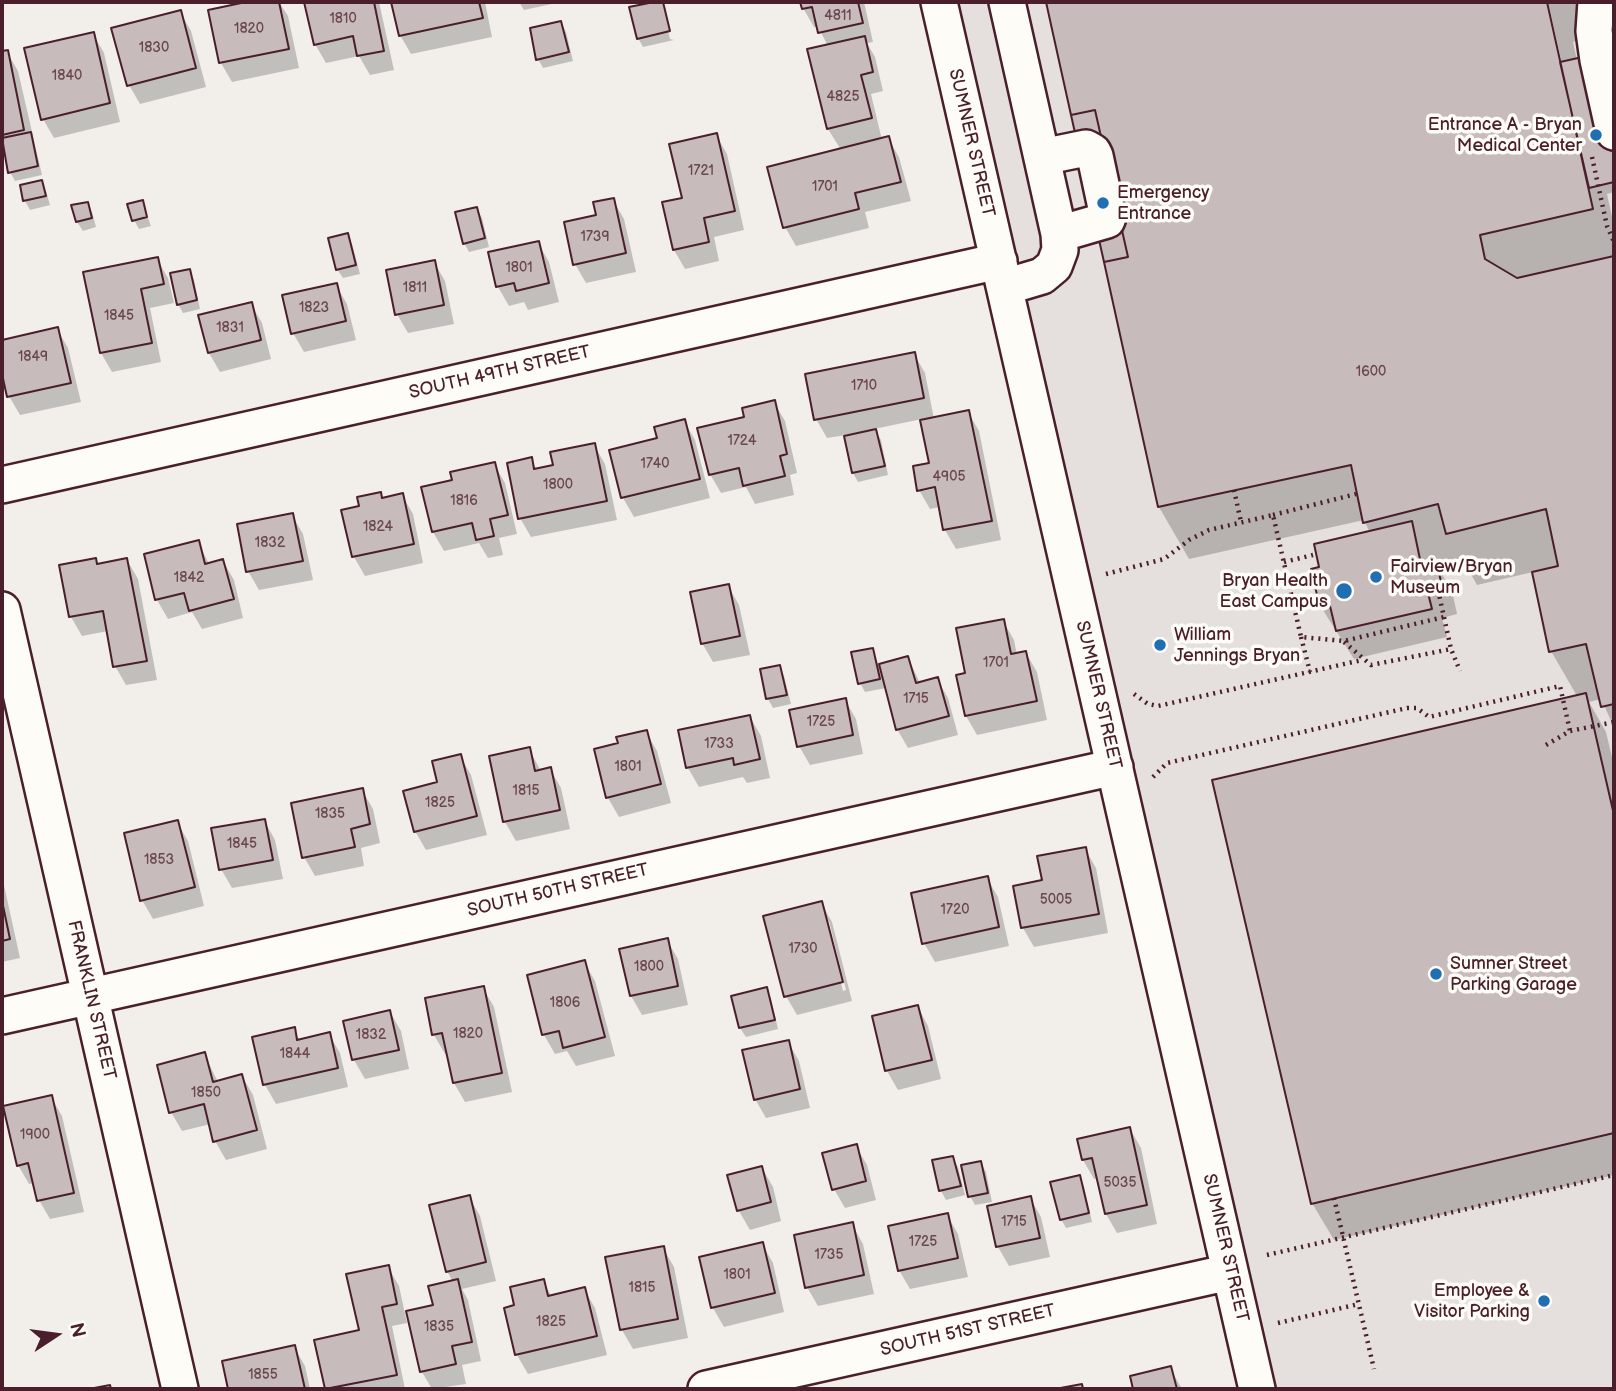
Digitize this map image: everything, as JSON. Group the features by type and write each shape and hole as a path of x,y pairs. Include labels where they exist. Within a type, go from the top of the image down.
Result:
{"street":[{"name":"SUMNER STREET","path":"939,2 1257,1389"},
{"path":"1007,2 1059,233 1107,220 1096,156 1093,152 1086,148 1042,157"},
{"path":"1596,2 1594,18 1602,142"},
{"name":"SOUTH 49TH STREET","path":"2,485 1002,274 1035,279 1048,272 1058,258 1059,233"},
{"name":"FRANKLIN STREET","path":"2,610 180,1389"},
{"name":"SOUTH 50TH STREET","path":"2,1016 1115,766"},
{"name":"SOUTH 51ST STREET","path":"706,1389 1230,1272"}],"path":[{"path":"1602,142 1607,226 1614,242"},
{"path":"1234,490 1241,522"},
{"path":"1104,575 1164,559 1200,534 1356,494"},
{"path":"1273,515 1310,672"},
{"path":"1284,562 1313,555"},
{"path":"1437,590 1451,649 1460,671"},
{"path":"1301,637 1344,641 1444,617"},
{"path":"1344,641 1371,666 1451,649"},
{"path":"1131,692 1148,704 1158,706 1362,660"},
{"path":"1151,780 1159,769 1167,764 1407,708 1417,708 1429,717 1560,686 1570,731"},
{"path":"1546,745 1570,731 1614,722"},
{"path":"1267,1255 1614,1175"},
{"path":"1334,1198 1374,1369"},
{"path":"1244,1330 1359,1304"}],"shaded area":[{"name":"Bryan Health East Campus","path":"939,2 1614,2 1614,1389 1257,1389"}],"building":[{"path":"246,2 279,2 289,49 219,63 208,10"},
{"path":"304,2 374,2 384,51 357,56 353,36 314,45"},
{"path":"391,2 479,2 483,18 399,36"},
{"path":"663,2 670,31 637,39 629,7"},
{"path":"800,2 858,2 863,23 818,33 812,7 802,9"},
{"path":"1046,2 1547,2 1593,209 1480,235 1485,259 1517,278 1614,256 1614,704 1601,707 1586,644 1549,652 1532,572 1558,566 1546,509 1446,534 1438,504 1363,523 1351,465 1158,507 1104,262 1128,257 1095,110 1071,115"},
{"path":"181,10 196,68 127,86 111,28"},
{"path":"561,21 569,52 536,60 530,28"},
{"path":"94,32 110,103 41,120 24,48"},
{"path":"865,36 873,72 861,75 872,118 827,129 807,49"},
{"path":"8,50 24,130 2,135 2,51"},
{"name":"Entrance A - Bryan Medical Center","path":"1614,50 1614,182 1589,188 1560,62"},
{"name":"Emergency Entrance","path":"1095,110 1128,257 1104,262 1071,115"},
{"path":"31,132 38,166 8,173 2,138"},
{"path":"717,133 735,211 704,218 709,242 673,250 662,202 682,198 669,144"},
{"path":"889,136 901,182 855,193 859,209 783,228 767,167"},
{"path":"42,180 46,196 23,201 20,185"},
{"path":"614,198 626,253 573,265 564,222 596,215 593,202"},
{"path":"143,200 147,217 132,221 127,204"},
{"path":"88,202 92,218 76,222 71,205"},
{"path":"477,207 485,238 463,244 455,212"},
{"path":"348,233 356,265 336,270 328,238"},
{"path":"539,241 549,283 516,291 514,283 496,287 488,252"},
{"path":"158,257 164,284 141,289 152,343 100,353 83,272"},
{"path":"435,260 444,305 395,315 386,270"},
{"path":"190,269 197,300 177,305 170,273"},
{"path":"337,283 346,321 291,334 282,295"},
{"path":"252,302 261,340 208,353 198,315"},
{"path":"58,327 71,383 7,397 2,374 2,340"},
{"path":"915,352 924,398 814,420 805,374"},
{"path":"775,400 787,454 780,456 785,476 743,486 739,468 709,475 697,428 744,417 742,408"},
{"path":"969,410 992,521 943,530 935,487 917,491 913,466 929,463 920,420"},
{"path":"685,419 700,479 621,498 609,450 657,438 654,427"},
{"path":"876,429 885,466 852,473 844,436"},
{"path":"595,443 607,501 518,519 507,463 532,457 534,469 553,465 550,452"},
{"path":"495,462 508,515 490,519 494,536 476,540 472,523 432,532 421,487 452,480 450,472"},
{"path":"381,492 382,498 403,493 414,544 352,557 341,510 359,506 357,497"},
{"path":"293,513 303,561 246,572 237,524"},
{"name":"Fairview/Bryan Museum","path":"1412,521 1421,564 1436,560 1442,586 1427,589 1432,609 1336,631 1330,606 1320,608 1311,569 1319,567 1314,544"},
{"path":"199,540 205,564 223,559 234,599 189,611 184,593 155,600 144,554"},
{"path":"96,558 97,564 127,558 147,661 113,667 103,611 69,617 59,565"},
{"path":"729,584 740,636 701,644 690,592"},
{"path":"1004,619 1011,654 1026,651 1037,701 965,716 956,675 965,673 956,628"},
{"path":"873,648 880,679 858,684 851,652"},
{"path":"908,656 916,683 938,677 949,716 896,730 879,664"},
{"path":"780,665 787,695 766,699 760,669"},
{"name":"Sumner Street Parking Garage","path":"1586,693 1614,815 1614,1133 1311,1204 1212,780"},
{"path":"846,698 853,735 797,747 789,710"},
{"path":"750,715 760,759 734,765 733,758 686,768 678,730"},
{"path":"647,730 661,784 606,798 594,749 618,743 616,737"},
{"path":"530,747 535,771 551,767 560,810 503,822 489,756"},
{"path":"461,754 477,816 414,832 403,791 437,782 432,761"},
{"path":"363,788 370,824 351,829 355,847 302,858 291,803"},
{"path":"265,819 273,860 219,870 211,828"},
{"path":"178,820 195,887 140,901 124,833"},
{"path":"1086,847 1099,914 1021,928 1013,886 1042,880 1037,856"},
{"path":"988,876 999,927 922,944 911,893"},
{"path":"2,901 10,939 2,941"},
{"path":"822,901 843,982 784,997 763,916"},
{"path":"668,938 678,986 630,996 619,949"},
{"path":"585,960 605,1037 563,1048 559,1031 542,1035 527,975"},
{"path":"484,986 502,1073 453,1083 442,1033 432,1035 425,998"},
{"path":"767,987 775,1020 739,1028 731,996"},
{"path":"918,1005 932,1060 885,1071 872,1016"},
{"path":"390,1010 399,1050 352,1060 343,1021"},
{"path":"295,1027 297,1040 330,1032 338,1068 263,1085 252,1037"},
{"path":"789,1040 800,1089 754,1100 742,1050"},
{"path":"205,1052 213,1082 242,1074 257,1130 213,1142 204,1104 169,1113 157,1065"},
{"path":"52,1095 74,1193 37,1201 28,1163 17,1166 3,1106"},
{"path":"1130,1127 1147,1205 1105,1214 1092,1158 1082,1160 1077,1139"},
{"path":"857,1144 866,1181 832,1190 822,1153"},
{"path":"953,1156 961,1186 939,1191 932,1160"},
{"path":"981,1161 988,1193 968,1197 961,1165"},
{"path":"762,1166 771,1202 737,1211 727,1175"},
{"path":"1080,1175 1089,1213 1060,1220 1050,1182"},
{"path":"470,1195 486,1262 446,1272 429,1205"},
{"path":"1031,1196 1040,1238 996,1247 987,1206"},
{"path":"948,1213 958,1258 898,1271 888,1226"},
{"path":"853,1222 864,1275 805,1288 794,1235"},
{"path":"763,1242 775,1293 711,1308 699,1257"},
{"path":"664,1246 678,1319 620,1330 605,1257"},
{"path":"389,1265 397,1304 382,1307 397,1375 325,1389 314,1340 359,1330 346,1274"},
{"path":"458,1279 472,1342 452,1346 456,1364 420,1372 406,1311 433,1305 428,1286"},
{"path":"544,1279 548,1296 585,1287 597,1336 515,1355 504,1308 514,1305 510,1287"},
{"path":"295,1345 305,1389 228,1389 222,1361"},
{"path":"1171,1366 1177,1389 1133,1389 1130,1376"},
{"path":"1082,1384 1083,1389 1055,1389"},
{"path":"110,1385 111,1389 89,1389"}],"place":[{"name":"Entrance A - Bryan Medical Center","path":"1596,135"},
{"name":"Emergency Entrance","path":"1103,203"},
{"name":"Fairview/Bryan Museum","path":"1376,577"},
{"name":"Bryan Health East Campus","path":"1344,591"},
{"name":"William Jennings Bryan","path":"1160,645"},
{"name":"Sumner Street Parking Garage","path":"1436,974"},
{"name":"Employee & Visitor Parking","path":"1544,1301"}]}
